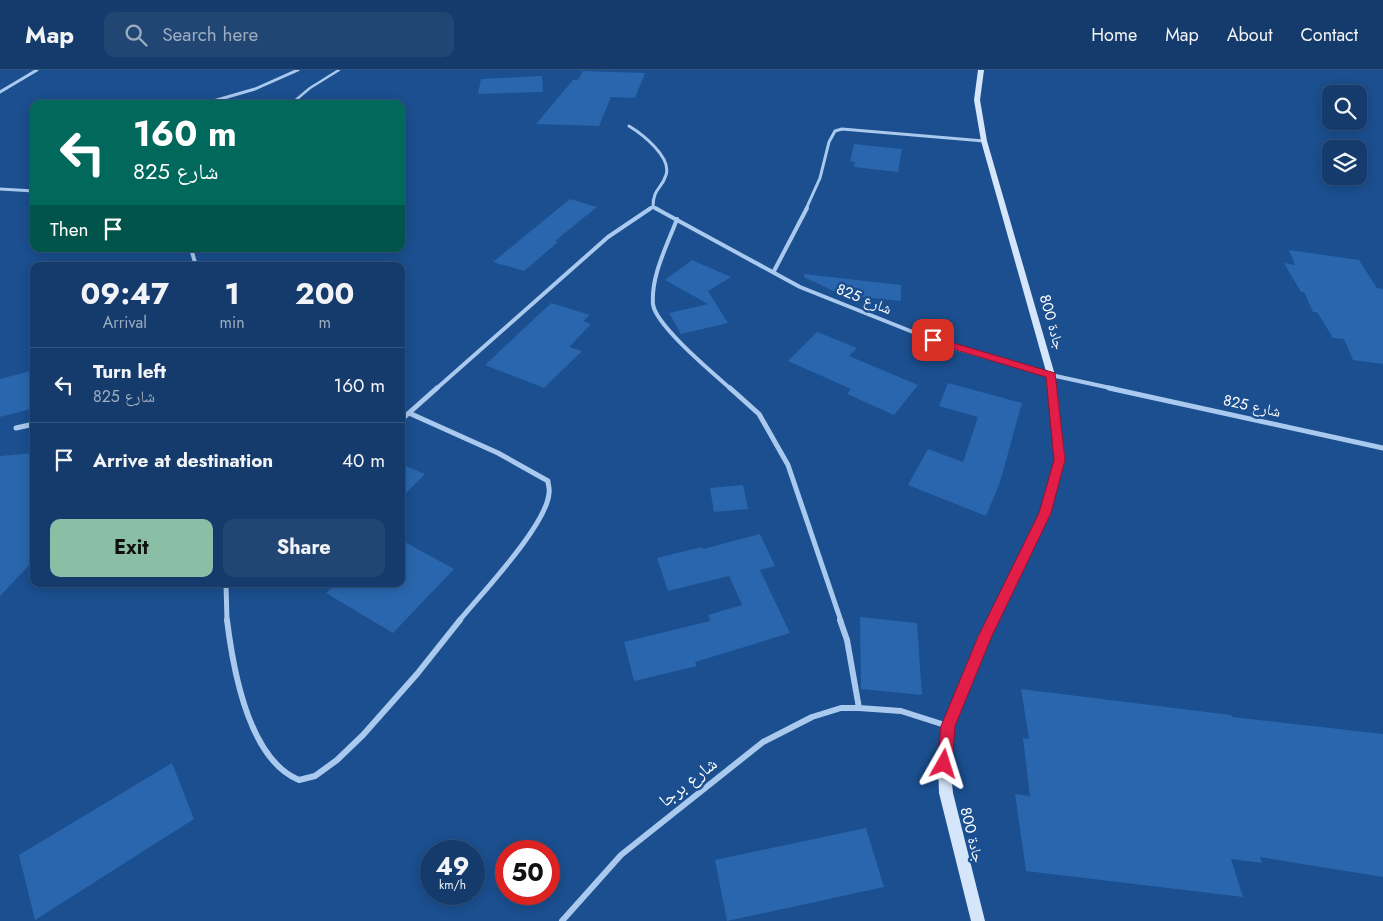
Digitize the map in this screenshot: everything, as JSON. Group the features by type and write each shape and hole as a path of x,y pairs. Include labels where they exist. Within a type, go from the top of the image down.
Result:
{"main road":[{"name":"جادة 800","path":"978,921 946,793 944,764 948,726 984,637 1045,513 1060,460 1051,375 984,142 977,100 981,70"}],"street":[{"path":"0,92 37,70"},
{"path":"216,100 255,89 298,70"},
{"path":"405,416 608,237 653,207 652,197 666,174 666,167 663,159 654,147 629,126"},
{"path":"774,272 802,220 821,175 828,146 835,130 984,142"},
{"path":"0,189 30,191"},
{"name":"شارع 825","path":"653,207 800,287 948,346 1051,375 1383,448"},
{"path":"677,219 656,274 653,306 666,327 682,345 759,414 781,450 788,465 847,640 859,708"},
{"path":"192,252 195,262"},
{"path":"226,587 225,603 229,636 244,697 259,742 268,759 299,780 310,778 329,769 384,712 508,561 535,526 551,494 548,481 512,460 408,413"},
{"path":"16,428 30,425"},
{"name":"شارع برجا","path":"562,921 621,855 764,742 812,717 841,708 859,708 900,711 948,726"}],"lane":[{"path":"296,100 310,88 339,70"}],"building":[{"path":"583,71 645,73 635,98 611,97 599,126 536,124 573,80 578,80"},
{"path":"542,76 543,92 478,94 481,79"},
{"path":"854,144 902,149 898,172 854,167 855,162 850,161"},
{"path":"570,199 597,207 555,241 558,242 524,271 493,262"},
{"path":"1289,250 1359,260 1377,288 1383,289 1383,364 1353,360 1344,339 1333,338 1317,312 1313,312 1304,292 1301,292 1284,263 1295,265"},
{"path":"692,260 731,277 708,291 728,323 681,334 669,313 708,304 665,280"},
{"path":"804,274 901,285 901,301 842,295 804,277"},
{"path":"551,303 590,315 583,321 591,324 569,347 582,351 544,388 485,365"},
{"path":"817,332 857,348 849,356 918,385 894,415 847,394 851,389 788,361"},
{"path":"30,371 30,409 0,417 0,379"},
{"path":"948,383 1022,403 1000,482 986,516 908,485 928,449 963,462 978,417 939,406"},
{"path":"30,453 30,564 0,596 0,456"},
{"path":"405,466 425,474 405,494"},
{"path":"743,485 748,509 714,512 710,488"},
{"path":"760,534 775,566 760,570 790,633 695,662 697,666 634,681 624,642 710,621 708,615 742,605 729,576 668,591 657,558 702,547 703,549"},
{"path":"405,542 454,569 393,633 326,593 333,587 405,587"},
{"path":"860,617 917,623 922,695 861,689"},
{"path":"1021,689 1231,715 1232,717 1383,734 1383,877 1260,857 1262,863 1231,859 1243,897 1026,871 1015,794 1030,796 1023,738 1029,739"},
{"path":"172,763 194,819 35,920 19,855"},
{"path":"866,828 884,887 727,921 715,860"}],"route":[{"path":"933,340 1051,375 1060,460 1045,513 984,637 948,726 944,764"}]}
